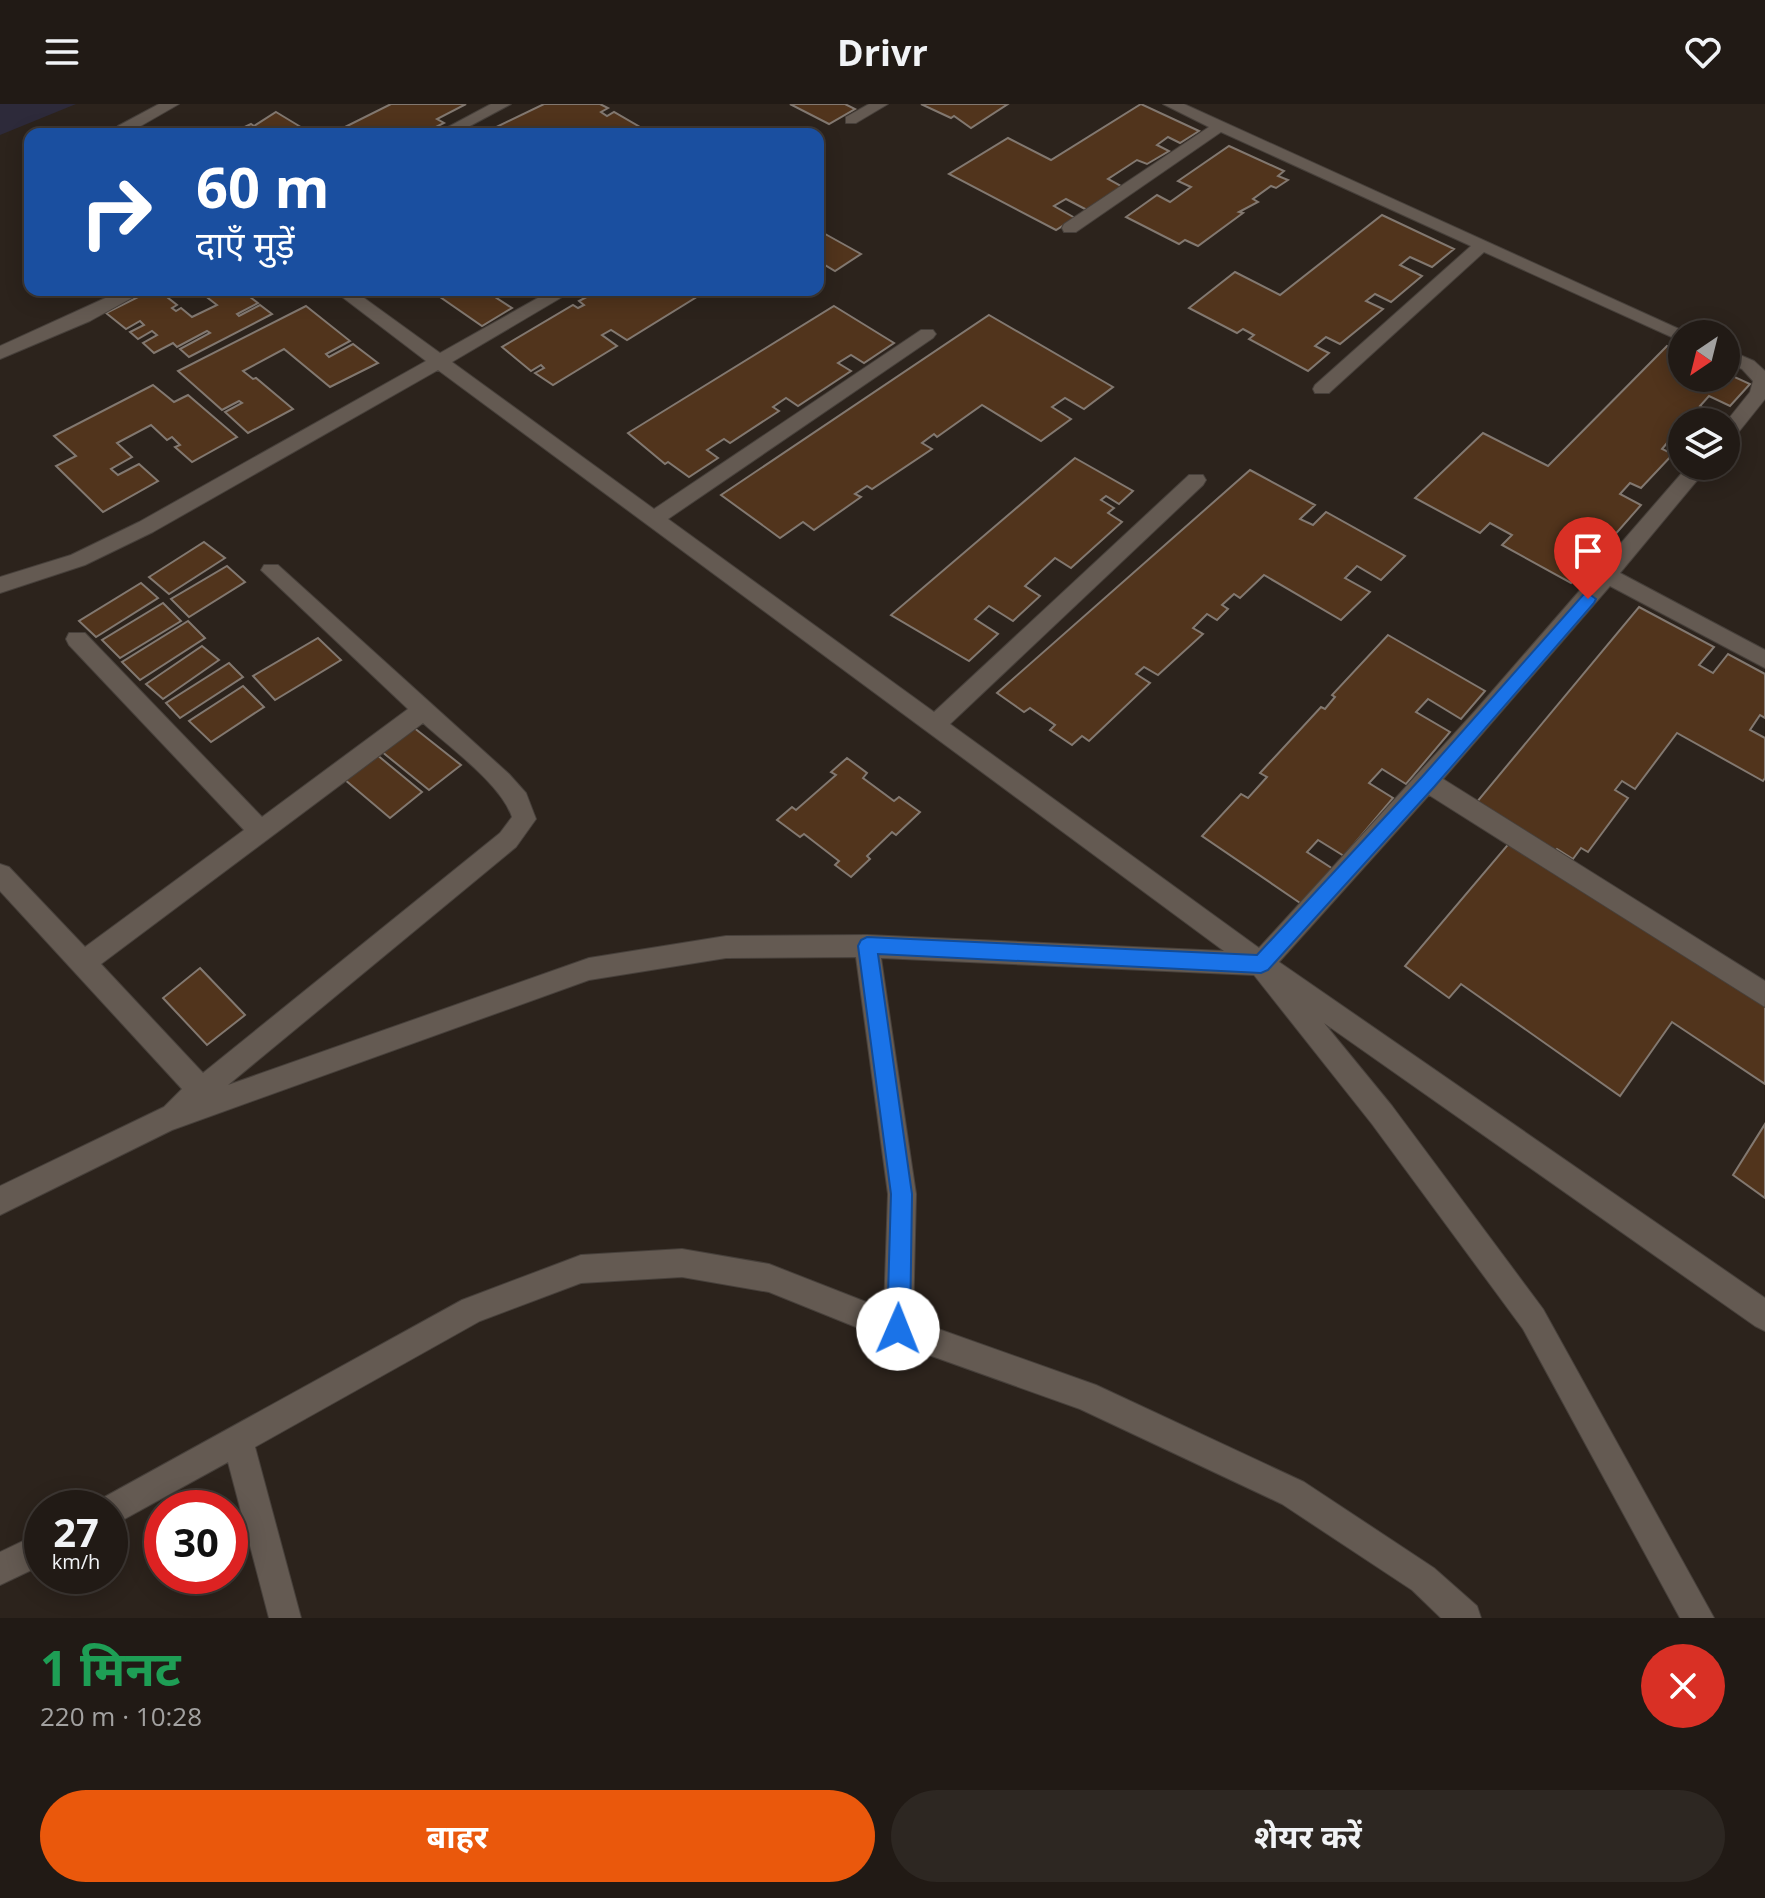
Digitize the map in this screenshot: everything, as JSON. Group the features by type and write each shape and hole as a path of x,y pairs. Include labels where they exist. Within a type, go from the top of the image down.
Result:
{"street":[{"path":"125,128 171,104"},
{"path":"455,128 503,104"},
{"path":"851,120 880,104"},
{"path":"1171,104 1668,329"},
{"path":"1070,228 1220,126"},
{"path":"1322,389 1482,245"},
{"path":"0,353 57,330 125,296"},
{"path":"350,296 1261,964 1765,1316"},
{"path":"0,585 78,560 146,527 555,296"},
{"path":"653,519 927,334"},
{"path":"1740,361 1763,380 1759,394 1740,417"},
{"path":"934,725 1196,480"},
{"path":"1261,964 1428,782 1687,480"},
{"path":"165,1120 508,840 524,819 518,800 501,781 271,570"},
{"path":"1608,576 1765,660"},
{"path":"77,639 260,831"},
{"path":"83,963 424,710"},
{"path":"1428,782 1765,995"},
{"path":"0,874 200,1089"},
{"path":"867,946 902,1194 898,1329"},
{"path":"0,1201 165,1120 589,969 726,947 867,946 1261,964 1382,1115 1533,1319 1698,1618"},
{"path":"128,1501 472,1310 581,1269 682,1263 769,1278 898,1329 1085,1396 1293,1493 1423,1579 1465,1618"},
{"path":"238,1440 285,1618"},
{"path":"0,1569 24,1557"}],"shaded area":[{"path":"0,104 76,104 0,135"}],"building":[{"path":"391,104 466,104 437,119 444,123 434,128 343,128"},
{"path":"544,104 600,104 608,108 601,112 607,116 614,112 642,128 494,128"},
{"path":"790,104 845,104 855,109 829,124"},
{"path":"921,104 1008,104 971,128 954,116 951,118"},
{"path":"1141,104 1199,131 1180,143 1168,137 1157,145 1169,151 1147,164 1137,160 1108,179 1123,187 1087,210 1066,199 1054,206 1075,218 1056,230 949,174 1008,138 1051,160"},
{"path":"276,112 302,128 243,128 251,124 254,126"},
{"path":"1229,146 1284,171 1278,176 1288,180 1276,188 1271,186 1253,199 1258,202 1239,212 1243,213 1198,246 1185,240 1179,244 1126,217 1157,195 1170,202 1191,187 1178,181"},
{"path":"1382,215 1454,249 1432,267 1410,257 1400,265 1422,276 1391,302 1375,294 1366,301 1383,309 1340,344 1326,337 1315,346 1329,353 1308,371 1249,339 1254,335 1243,329 1237,333 1189,308 1235,272 1280,295"},
{"path":"824,233 861,254 835,271 824,265"},
{"path":"140,296 166,296 177,305 172,308 176,311 181,308 192,317 217,305 205,296 252,296 258,303 237,314 239,316 260,305 272,314 189,357 180,349 210,333 207,331 177,347 173,343 154,353 143,343 157,335 152,331 138,339 130,332 144,325 140,321 126,329 106,313"},
{"path":"439,296 494,296 512,308 482,326"},
{"path":"588,296 698,296 627,340 611,330 602,335 617,346 553,385 535,373 544,368 541,365 531,371 502,347 573,305 578,308 584,305 579,301"},
{"path":"306,306 350,341 326,354 329,357 353,344 378,363 330,387 284,349 243,371 293,409 248,433 225,412 242,403 239,401 222,410 178,371"},
{"path":"834,306 894,343 864,363 851,355 838,363 851,371 798,406 786,398 773,407 779,411 730,443 724,439 707,450 718,458 689,477 668,462 665,464 628,433"},
{"path":"989,315 1113,387 1084,409 1065,398 1052,407 1071,419 1041,441 982,405 937,437 934,434 922,443 932,449 872,489 867,486 855,494 861,497 814,530 803,522 780,538 721,495"},
{"path":"1667,346 1668,392 1740,392 1740,379 1750,384 1730,406 1709,396 1700,406 1704,408 1668,408 1668,442 1662,449 1668,452 1668,459 1641,488 1630,483 1620,494 1641,505 1605,546 1579,533 1565,546 1592,560 1571,583 1502,545 1512,535 1490,523 1480,533 1415,498 1483,433 1548,466"},
{"path":"153,385 174,402 188,395 237,437 192,462 175,447 180,445 172,437 167,440 151,425 117,443 132,457 111,469 118,475 139,464 158,481 103,512 56,466 76,456 54,436"},
{"path":"1075,458 1133,491 1119,504 1106,496 1101,500 1114,508 1108,513 1122,522 1071,568 1055,558 1025,586 1040,596 1013,621 989,606 975,619 998,634 969,661 891,615"},
{"path":"1250,470 1315,505 1300,519 1313,525 1326,512 1405,556 1381,580 1357,566 1345,578 1370,592 1341,620 1264,575 1240,598 1234,594 1222,605 1228,609 1217,620 1207,614 1193,628 1203,634 1158,675 1144,667 1136,674 1150,683 1089,741 1082,736 1072,745 1050,730 1055,725 1030,708 1024,712 997,693"},
{"path":"204,542 225,558 169,594 149,577"},
{"path":"227,566 245,582 189,617 171,599"},
{"path":"141,583 158,598 96,637 79,621"},
{"path":"163,603 181,621 120,658 102,640"},
{"path":"1639,607 1714,647 1699,665 1713,673 1728,654 1765,674 1765,718 1760,715 1750,730 1765,738 1765,778 1763,781 1677,733 1635,789 1622,781 1615,790 1628,798 1588,852 1581,848 1573,859 1557,849 1554,852 1476,803"},
{"path":"188,621 205,638 140,680 122,662"},
{"path":"1388,635 1485,691 1461,719 1428,699 1416,712 1450,732 1406,784 1382,769 1369,783 1393,798 1344,856 1318,840 1307,852 1333,869 1303,905 1202,836 1241,794 1248,798 1267,777 1260,773 1321,707 1325,709 1335,697 1332,695"},
{"path":"318,638 341,660 275,700 253,676"},
{"path":"202,646 219,660 163,699 146,684"},
{"path":"229,663 243,677 180,718 166,703"},
{"path":"243,686 264,707 211,742 189,721"},
{"path":"413,727 461,765 429,790 381,751"},
{"path":"376,754 422,792 390,818 344,779"},
{"path":"847,758 867,773 863,778 894,801 899,797 920,812 896,835 892,832 851,877 835,865 839,861 804,834 800,837 777,820 792,807 796,810 836,775 831,772"},
{"path":"1511,841 1765,1006 1765,1084 1672,1022 1620,1096 1461,984 1449,998 1405,966"},
{"path":"200,968 245,1015 207,1045 163,998"},
{"path":"1765,1124 1765,1198 1733,1175"}],"route":[{"path":"898,1329 902,1194 867,946 1261,964 1428,782 1588,599"}]}
